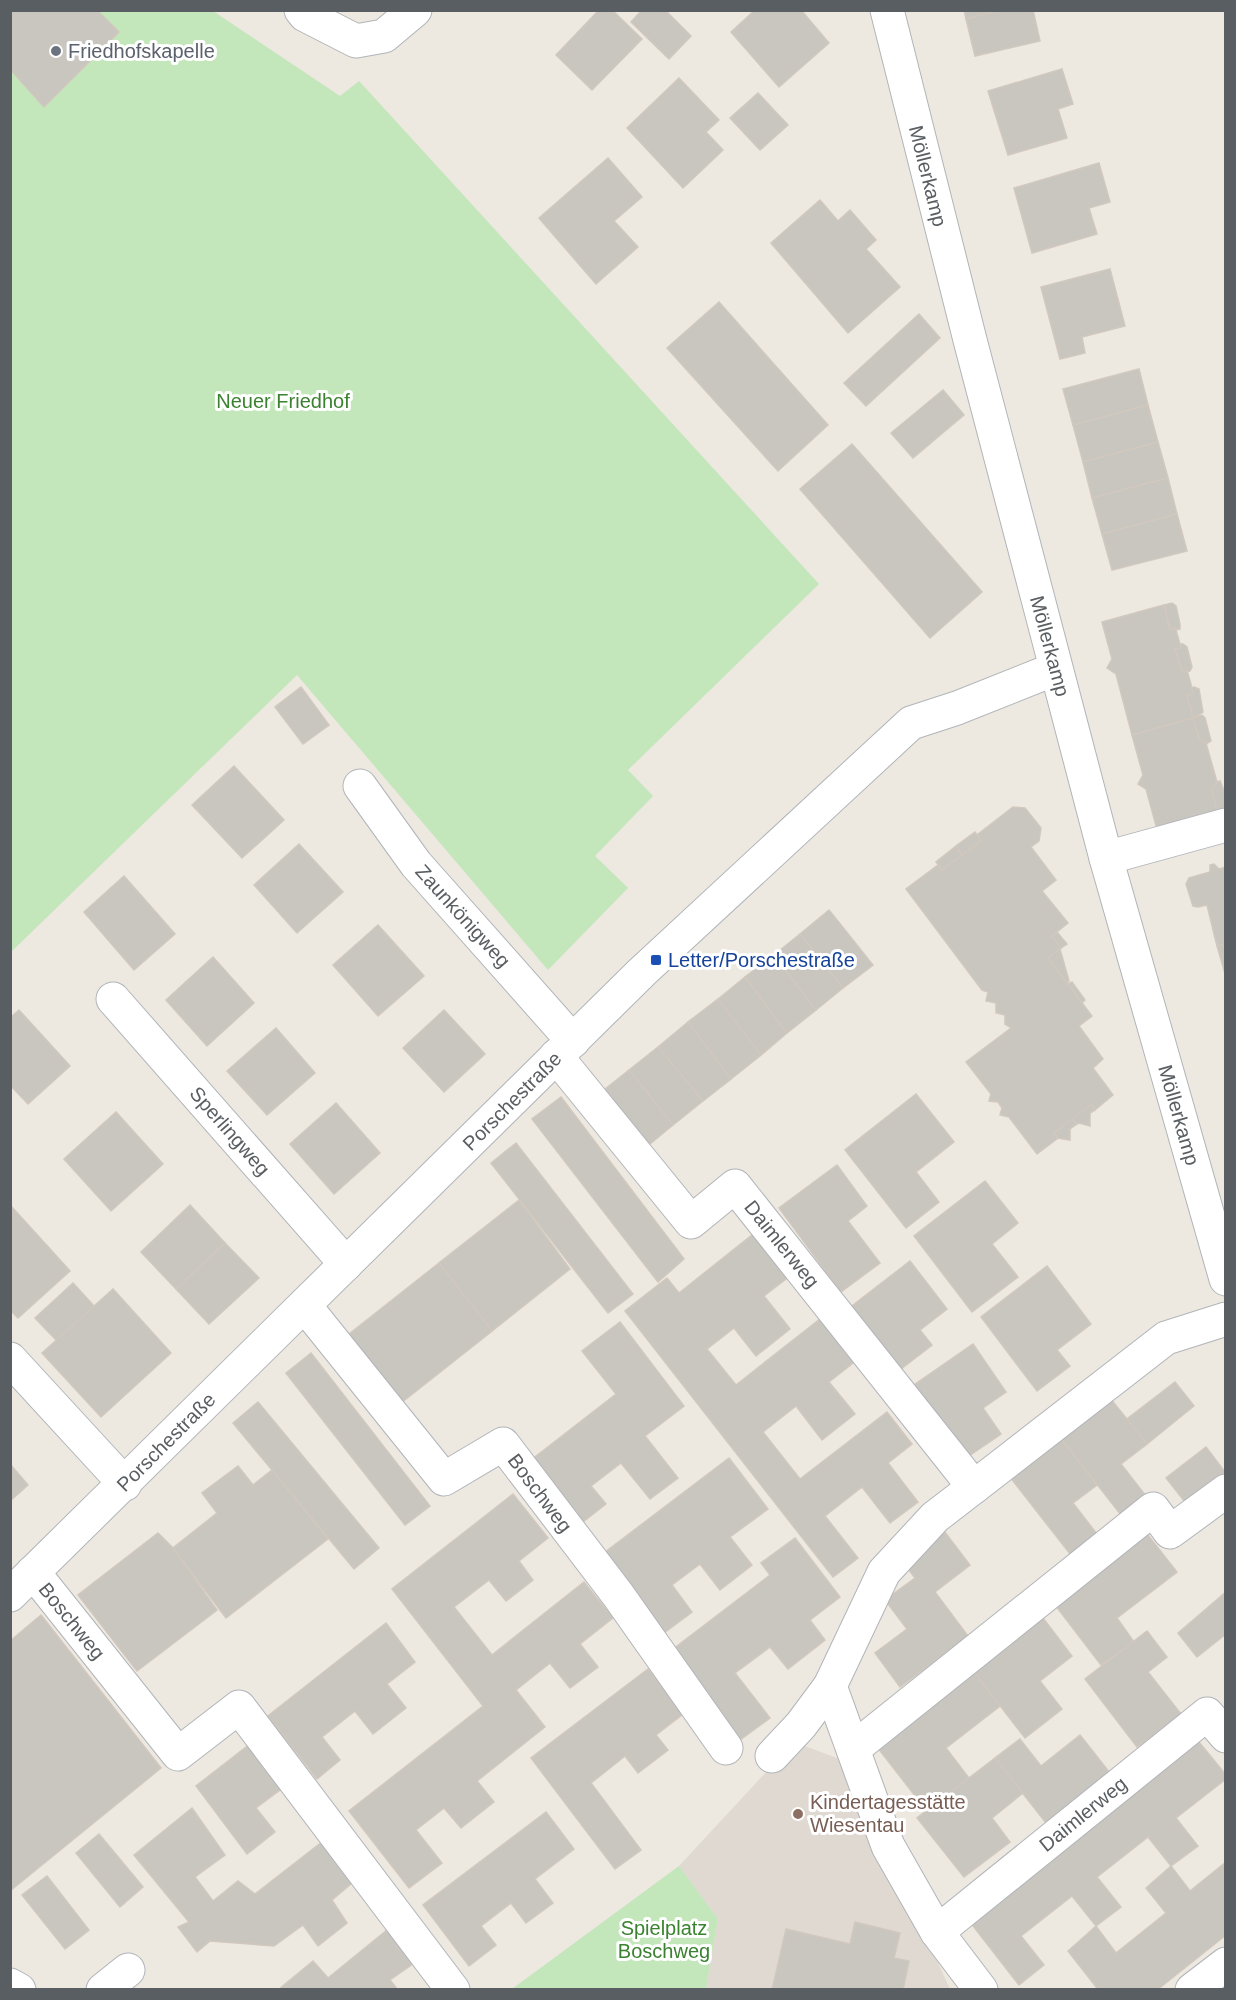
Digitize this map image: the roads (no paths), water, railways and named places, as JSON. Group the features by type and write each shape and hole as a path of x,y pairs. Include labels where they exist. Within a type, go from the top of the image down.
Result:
{"street":[{"path":"301,10 305,15 356,41 384,36 415,10"},
{"name":"Möllerkamp","path":"887,10 1055,669 1106,858 1226,1279"},
{"name":"Porschestraße","path":"22,1583 642,972 911,723 957,708 1055,669"},
{"name":"Zaunkönigweg","path":"360,786 416,864 565,1048"},
{"path":"1106,858 1226,825"},
{"name":"Sperlingweg","path":"113,999 346,1264"},
{"name":"Daimlerweg","path":"565,1048 691,1222 735,1186 974,1487"},
{"name":"Boschweg","path":"305,1306 444,1479 503,1444 618,1595 726,1748"},
{"path":"772,1756 801,1725 830,1686 884,1572 935,1517 1166,1338 1226,1319"},
{"path":"10,1359 125,1484"},
{"path":"853,1749 1152,1509 1170,1532 1226,1491"},
{"name":"Boschweg","path":"22,1583 178,1754 239,1707 453,1989"},
{"path":"830,1686 888,1846 937,1932 981,1989"},
{"name":"Daimlerweg","path":"937,1932 1207,1714 1226,1736"},
{"path":"1192,1989 1226,1964"},
{"path":"11,1985 18,1989"}],"place":[{"name":"Friedhofskapelle","path":"56,51"},
{"name":"Letter/Porschestraße","path":"656,960"},
{"name":"Kindertagesstätte Wiesentau","path":"798,1814"}],"park label":[{"name":"Neuer Friedhof","path":"283,401"},
{"name":"Spielplatz Boschweg","path":"664,1940"}]}
